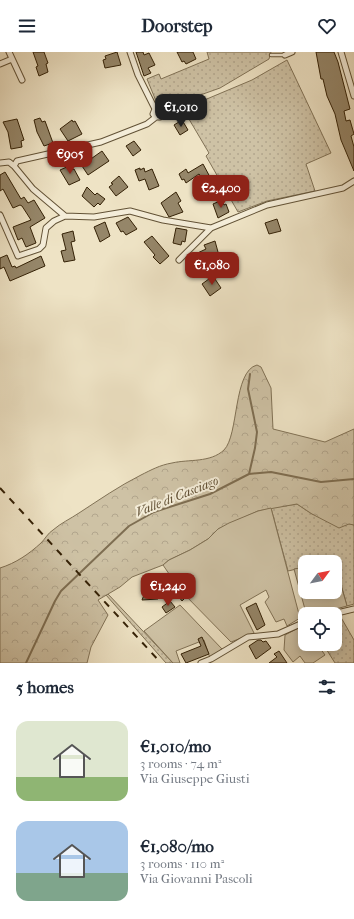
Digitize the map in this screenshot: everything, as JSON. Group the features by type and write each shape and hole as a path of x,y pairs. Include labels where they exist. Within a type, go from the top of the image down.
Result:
{"street":[{"path":"9,52 22,80"},
{"path":"0,163 15,163 101,142 147,124 156,117 160,116 162,112 159,109 155,109 138,74 130,52"},
{"path":"285,55 292,52"},
{"path":"341,52 354,96"},
{"path":"0,64 12,59"},
{"path":"15,163 33,189 65,216"},
{"path":"179,260 211,228 267,206 342,188 354,181"},
{"path":"0,216 18,256 39,249 43,245 46,228 54,221 65,216 94,217 130,211 163,220 211,228"},
{"path":"342,612 354,609"},
{"path":"201,663 211,659 248,637 278,634 298,625"}],"lane":[{"path":"271,55 285,55"}],"green space":[{"path":"207,52 271,52 269,59 220,88 175,104 156,101 147,79 159,74 161,79 209,59"},
{"path":"287,60 331,153 306,164 315,191 267,201 238,212 206,156 209,153 183,109 252,80"},
{"path":"257,365 261,367 271,388 273,429 325,442 354,429 354,525 349,524 339,528 312,514 297,504 258,511 218,529 208,539 190,550 169,560 163,565 132,577 120,587 98,600 108,615 91,647 87,663 0,663 0,568 22,558 59,525 133,479 164,465 206,459 224,450 229,442 244,379 249,370"},
{"path":"297,504 312,514 354,525 354,604 347,606 342,588 342,555 298,555 298,569 288,571 271,508"},
{"path":"271,508 298,610 298,619 287,626 284,619 276,622 265,602 269,597 266,590 240,605 254,633 231,642 180,590 163,565 169,560 208,539 218,529 258,511"},
{"path":"298,568 298,584 294,569"},
{"path":"342,588 347,606 342,607 304,607 302,599 342,599"},
{"path":"108,594 173,663 166,663 106,595"},
{"path":"180,605 222,649 210,658 204,640 176,651 180,663 173,663 144,631"},
{"path":"342,619 354,640 354,663 335,663 327,651 342,651"},
{"path":"298,628 298,651 322,651 325,655 313,663 305,663 300,656 293,662 284,650 285,635"}],"building":[{"path":"33,52 44,52 48,63 46,64 48,72 39,76 36,67 38,66"},
{"path":"117,52 121,65 105,68 103,60 106,59 105,56"},
{"path":"136,52 143,52 144,55 149,53 155,65 148,68 151,73 144,76"},
{"path":"177,52 193,52 196,59 186,64 184,61 182,62"},
{"path":"316,52 334,52 338,62 350,109 344,111 346,121 350,120 354,134 351,136 354,147 354,171 341,140 335,114 327,96 323,79 321,79"},
{"path":"40,118 42,122 45,121 53,143 44,146 37,132 34,120"},
{"path":"17,119 24,140 21,141 22,147 11,149 8,132 3,122"},
{"path":"72,120 73,122 75,121 82,134 68,141 60,129"},
{"path":"182,120 188,130 180,135 174,125"},
{"path":"134,141 141,150 133,156 126,146"},
{"path":"102,151 109,161 88,175 78,160 85,156 88,161"},
{"path":"203,164 210,177 204,181 199,174 186,183 184,179 182,180 179,174 186,169 188,173"},
{"path":"69,166 71,170 74,169 80,180 69,185 60,170"},
{"path":"140,168 140,170 144,168 145,172 152,169 159,186 149,190 145,179 139,181 135,170"},
{"path":"5,172 21,199 24,197 28,203 34,200 45,218 30,227 36,243 26,247 22,238 18,240 13,227 31,220 22,206 20,205 13,208 3,189 0,191 0,175"},
{"path":"119,176 128,187 116,196 109,187 113,184 111,183"},
{"path":"87,187 95,195 97,193 105,199 100,205 98,203 94,207 82,196"},
{"path":"176,192 181,201 178,203 183,212 169,217 161,203"},
{"path":"222,200 224,205 226,204 229,212 218,218 213,204"},
{"path":"128,217 137,229 126,235 123,231 121,232 116,223"},
{"path":"277,219 281,231 269,234 265,223"},
{"path":"105,222 110,236 100,242 94,227"},
{"path":"176,228 187,230 185,242 182,241 181,245 173,243"},
{"path":"73,231 75,241 71,242 75,260 64,262 61,251 66,250 62,234"},
{"path":"152,236 169,256 160,264 153,257 155,255 144,242"},
{"path":"215,241 221,263 212,266 207,252 203,268 195,269 189,257 206,249 204,245"},
{"path":"7,255 12,267 15,266 16,268 41,256 45,266 10,281 4,267 0,269 0,258"},
{"path":"213,276 221,288 210,296 202,284"},
{"path":"148,585 160,586 158,599 142,600"},
{"path":"180,591 186,597 182,601 179,597 173,598"},
{"path":"170,601 175,607 166,613 162,607"},
{"path":"256,603 265,625 257,630 246,608"},
{"path":"202,637 209,654 186,663 181,654 201,646 198,639"},
{"path":"258,640 263,642 266,641 271,648 256,659 249,646"},
{"path":"279,651 287,663 269,663 277,657 274,654"}],"waterway":[{"path":"249,474 257,432 248,389 250,374"},
{"name":"Valle di Casciago","path":"26,663 61,591 129,526 154,512 210,494 249,474 271,472 321,482 354,479"}],"railway":[{"path":"0,488 161,663"}]}
